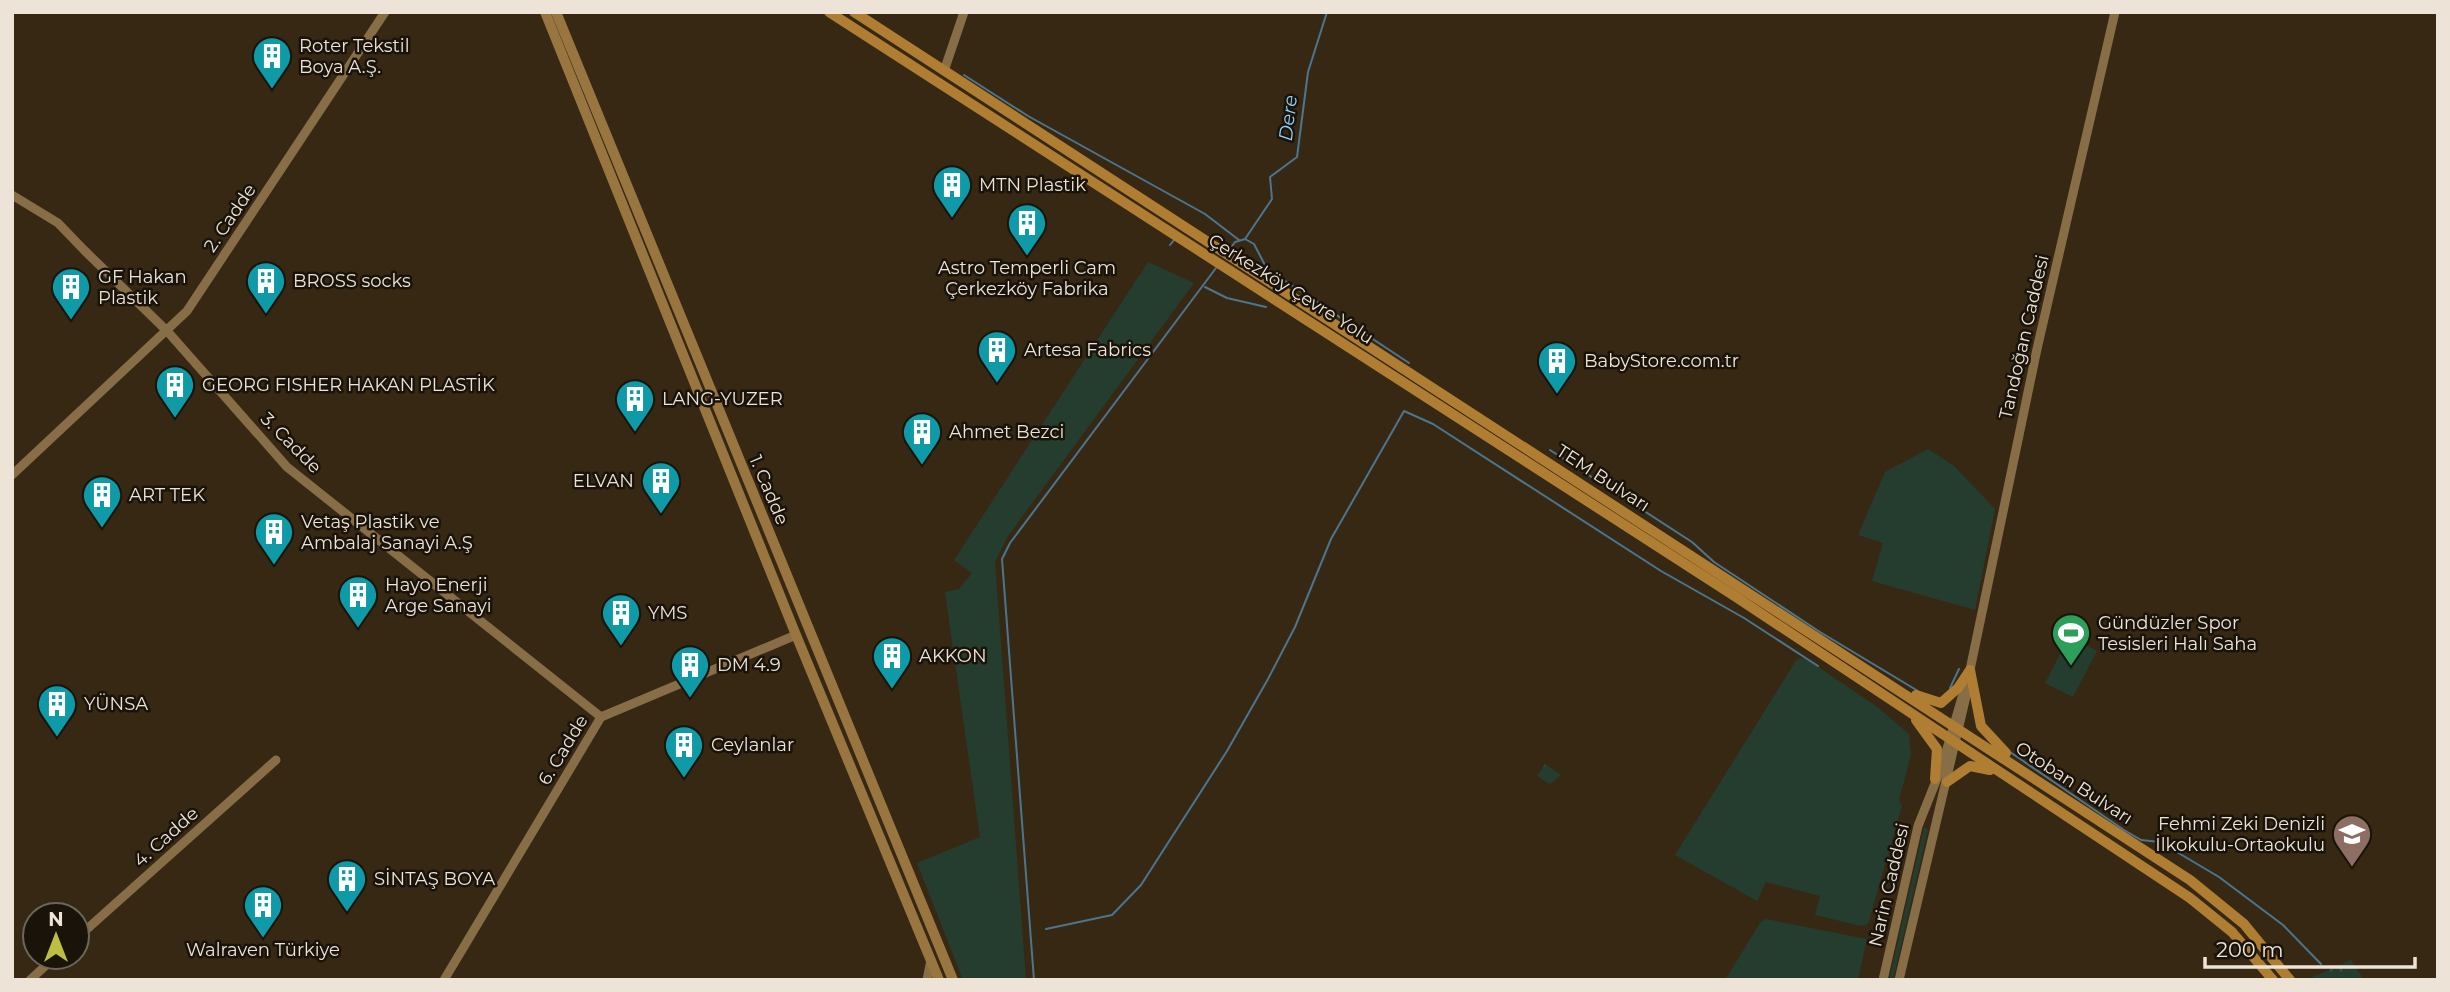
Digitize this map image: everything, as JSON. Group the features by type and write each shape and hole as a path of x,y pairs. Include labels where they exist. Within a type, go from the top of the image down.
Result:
{"highway":[{"name":"Çerkezköy Çevre Yolu","path":"829,12 1167,233 1350,346 1896,701"},
{"name":"Çerkezköy Çevre Yolu","path":"854,12 1234,259"},
{"name":"TEM Bulvarı","path":"1234,259 1957,727"},
{"path":"1886,682 1941,703 1958,688 1969,670"},
{"path":"1969,670 1981,726 1987,736 2041,784"},
{"path":"1896,701 1954,740"},
{"path":"1896,701 1923,727 1937,749 1941,781 1970,766 1996,771"},
{"name":"Otoban Bulvarı","path":"1957,727 2190,880 2244,924 2290,980"},
{"name":"Otoban Bulvarı","path":"1954,740 1996,771 2190,898 2232,932 2273,980"}],"main road":[{"name":"1. Cadde","path":"545,12 796,635 939,980"},
{"name":"1. Cadde","path":"556,12 953,980"}],"street":[{"name":"2. Cadde","path":"12,475 168,332 187,311 386,12"},
{"path":"944,71 964,12"},
{"name":"Tandoğan Caddesi","path":"1941,781 1957,727 2037,349 2115,12"},
{"name":"3. Cadde","path":"12,195 58,223 168,332 287,467 601,718"},
{"name":"6. Cadde","path":"443,980 601,718 796,635"},
{"name":"4. Cadde","path":"91,925 276,760"},
{"name":"Narin Caddesi","path":"1883,980 1921,819 1928,798 1941,781"},
{"name":"Narin Caddesi","path":"1899,980 1936,822 1941,781"},
{"path":"1921,819 1936,822"},
{"path":"927,980 931,960"}],"green space":[{"path":"1148,262 1194,283 1008,536 995,562 1026,980 963,980 917,863 980,837 945,592 959,589 972,573 954,560"},
{"path":"1928,449 1954,466 1995,509 1975,610 1872,581 1883,543 1858,535 1885,472"},
{"name":"Gündüzler Spor Tesisleri Halı Saha","path":"2069,637 2097,651 2073,697 2045,683"},
{"path":"1805,658 1876,706 1909,734 1911,755 1899,800 1902,806 1868,924 1861,926 1815,915 1820,896 1766,882 1757,901 1675,855 1797,659"},
{"path":"1545,764 1561,775 1550,784 1537,776"},
{"path":"1924,827 1928,830 1893,980 1889,980"},
{"path":"1766,919 1867,939 1858,980 1725,980 1760,923"},
{"path":"2351,960 2364,980 2311,978"}],"waterway":[{"name":"Dere","path":"1230,249 1235,242 1245,239 1272,199 1270,177 1297,157 1308,72 1327,12"},
{"path":"964,75 1028,116 1205,214 1239,240"},
{"path":"1245,239 1254,244 1267,269 1409,363"},
{"path":"1170,245 1174,240"},
{"path":"1034,980 1002,559 1010,543 1216,268"},
{"path":"1205,287 1227,298 1266,307"},
{"path":"1046,929 1112,915 1141,885 1227,751 1268,679 1295,627 1331,539 1404,411 1433,424 1661,571 1744,618 1818,666"},
{"path":"1550,450 1692,542 1714,562 1820,632 1918,691"},
{"path":"1950,688 1959,669"},
{"path":"2010,752 2124,830 2141,840 2160,842 2219,877 2283,925 2321,964"}],"place":[{"name":"Roter Tekstil Boya A.Ş.","path":"272,90"},
{"name":"MTN Plastik","path":"952,219"},
{"name":"Astro Temperli Cam Çerkezköy Fabrika","path":"1027,257"},
{"name":"BROSS socks","path":"266,315"},
{"name":"GF Hakan Plastik","path":"71,321"},
{"name":"Artesa Fabrics","path":"997,384"},
{"name":"BabyStore.com.tr","path":"1557,395"},
{"name":"GEORG FISHER HAKAN PLASTİK","path":"175,419"},
{"name":"LANG-YUZER","path":"635,433"},
{"name":"Ahmet Bezci","path":"922,466"},
{"name":"ELVAN","path":"661,515"},
{"name":"ART TEK","path":"102,529"},
{"name":"Vetaş Plastik ve Ambalaj Sanayi A.Ş","path":"274,566"},
{"name":"Hayo Enerji Arge Sanayi","path":"358,629"},
{"name":"YMS","path":"621,647"},
{"name":"Gündüzler Spor Tesisleri Halı Saha","path":"2071,667"},
{"name":"AKKON","path":"892,690"},
{"name":"DM 4.9","path":"690,699"},
{"name":"YÜNSA","path":"57,738"},
{"name":"Ceylanlar","path":"684,779"},
{"name":"Fehmi Zeki Denizli İlkokulu-Ortaokulu","path":"2352,868"},
{"name":"SİNTAŞ BOYA","path":"347,913"},
{"name":"Walraven Türkiye","path":"263,939"}]}
